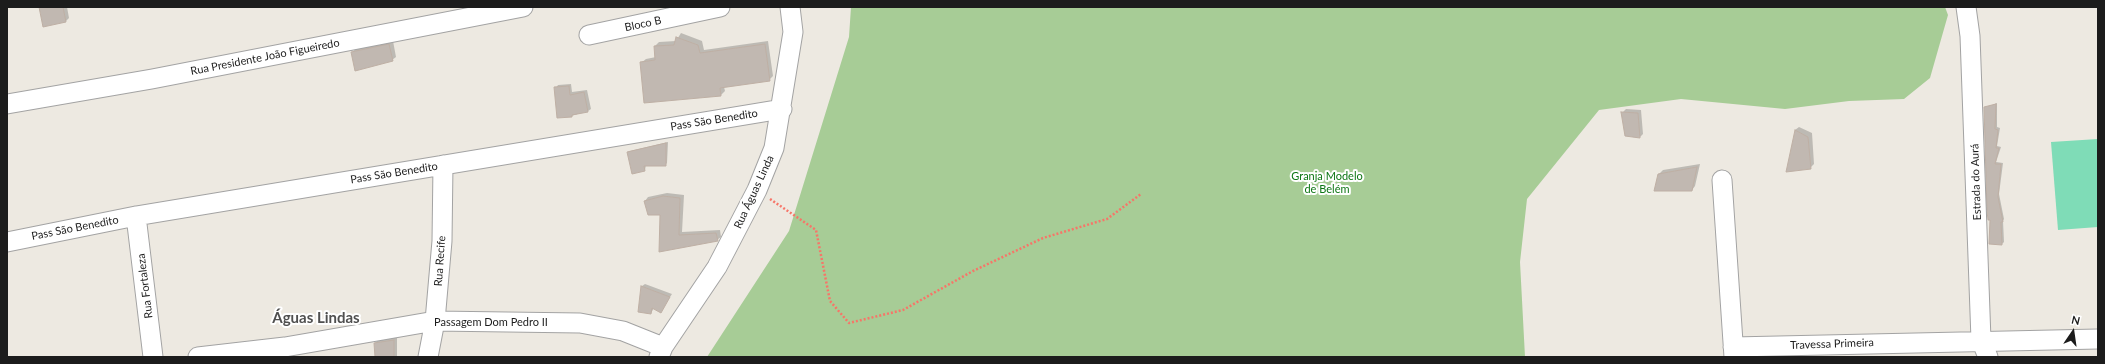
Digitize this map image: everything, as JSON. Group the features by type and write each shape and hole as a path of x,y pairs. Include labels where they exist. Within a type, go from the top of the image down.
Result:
{"street":[{"name":"Rua Presidente João Figueiredo","path":"7,104 167,76 523,7"},
{"name":"Bloco B","path":"589,35 720,7"},
{"name":"Rua Águas Linda","path":"661,352 717,268 757,190 774,148 782,109 793,32 790,7"},
{"name":"Estrada do Aurá","path":"1966,7 1970,36 1984,349"},
{"name":"Pass São Benedito","path":"7,242 136,216 782,109"},
{"name":"Rua Recife","path":"428,357 435,321 442,241 443,165"},
{"name":"Travessa Primeira","path":"1722,180 1734,352 1984,349 2098,339"},
{"name":"Rua Fortaleza","path":"136,216 154,357"},
{"name":"Passagem Dom Pedro II","path":"198,357 285,347 435,321 580,323 623,331 661,352"}],"path":[{"path":"757,190 816,230 830,301 849,323 903,310 973,271 1043,238 1107,219 1141,194"}],"green space":[{"name":"Granja Modelo de Belém","path":"851,7 1945,7 1948,15 1930,78 1904,99 1849,101 1785,109 1681,99 1599,110 1527,199 1520,262 1525,357 707,357 789,231 849,37"},
{"path":"2098,139 2098,227 2058,230 2051,142"}],"building":[{"path":"39,7 63,7 66,22 43,27"},
{"path":"676,37 698,45 700,53 765,44 770,81 720,88 721,96 644,103 640,62 655,60 654,46 674,45"},
{"path":"389,44 393,61 355,71 351,52"},
{"path":"569,86 570,95 584,92 588,112 572,115 572,117 557,118 554,87"},
{"path":"1996,104 1995,129 1998,130 1996,148 1999,148 1995,164 2001,164 1998,197 2003,222 2001,222 2002,245 1989,244 1990,220 1988,220 1987,211 1984,107"},
{"path":"1621,112 1638,113 1640,138 1625,136"},
{"path":"1795,130 1808,137 1811,169 1786,172"},
{"path":"666,143 666,166 644,166 645,171 632,174 627,152"},
{"path":"1697,167 1692,191 1654,191 1658,174"},
{"path":"663,196 680,198 679,235 716,233 718,241 659,252 660,215 648,215 644,201"},
{"path":"641,286 670,297 661,313 652,308 651,314 638,312"},
{"path":"394,340 394,357 375,357 374,343"}],"district":[{"name":"Águas Lindas","path":"316,318"}]}
